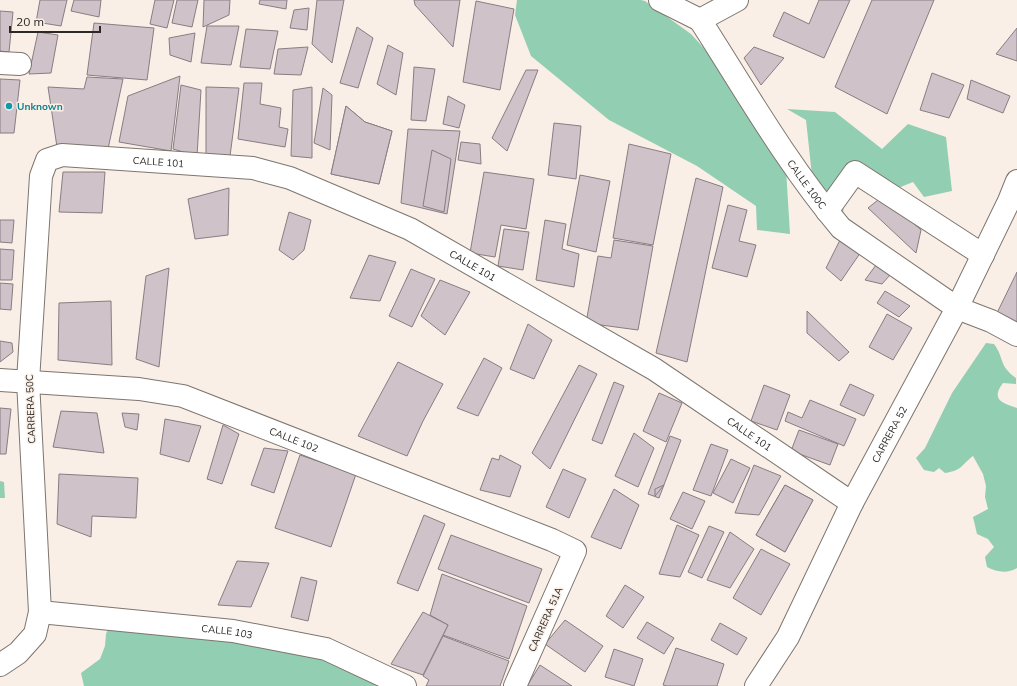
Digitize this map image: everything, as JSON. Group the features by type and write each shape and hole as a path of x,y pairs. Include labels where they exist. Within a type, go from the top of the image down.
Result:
{"street":[{"path":"660,0 700,20 737,0"},
{"name":"CALLE 100C","path":"700,20 790,161 841,228 957,308 990,321 1017,335"},
{"name":"CALLE 101","path":"47,160 62,155 253,168 290,178 410,229 654,369 852,503"},
{"name":"CARRERA 50C","path":"0,665 18,653 35,634 40,612 28,381 41,176 47,160"},
{"path":"827,211 855,172 983,255"},
{"name":"CARRERA 52","path":"756,686 788,637 852,503 957,308 1009,201 1017,181"},
{"name":"CALLE 102","path":"0,380 139,388 183,396 552,540 575,551"},
{"name":"CARRERA 51A","path":"515,686 575,551"},
{"name":"CALLE 103","path":"40,612 233,631 326,649 405,686"}],"green space":[{"path":"517,0 641,0 645,1 691,34 784,136 790,234 757,230 756,206 697,166 609,120 531,56 515,15"},
{"path":"787,109 835,112 882,149 908,124 946,137 952,191 924,197 913,182 881,195 858,188 848,176 841,228 813,185 806,120"},
{"path":"986,343 994,344 1004,365 1016,378 1016,384 1003,383 998,393 1000,400 1017,408 1017,568 1006,572 987,567 985,557 994,547 988,539 977,534 973,517 988,509 985,497 986,486 983,474 973,456 958,469 945,473 939,468 934,472 924,470 916,458 925,448 952,393"},
{"path":"0,481 4,482 5,498 0,498"},
{"path":"110,624 336,645 392,686 84,686 81,673 100,659 105,646 106,634"}],"building":[{"path":"40,0 67,0 61,26 36,22"},
{"path":"74,0 101,0 99,17 71,11"},
{"path":"155,0 174,0 167,28 150,24"},
{"path":"177,0 198,0 192,27 172,23"},
{"path":"204,0 230,0 229,15 203,27"},
{"path":"260,0 287,0 286,9 259,4"},
{"path":"317,0 344,0 332,63 312,44"},
{"path":"414,0 460,0 453,47 415,5"},
{"path":"819,0 850,0 824,58 773,36 784,12 809,24"},
{"path":"872,0 934,0 887,114 835,87"},
{"path":"476,1 514,9 500,90 463,82"},
{"path":"309,8 307,30 290,28 294,10"},
{"path":"0,11 13,12 9,52 0,51"},
{"path":"94,23 154,28 147,80 87,75"},
{"path":"207,26 239,26 231,65 201,63"},
{"path":"357,27 373,38 358,88 340,83"},
{"path":"1017,28 1017,61 996,54"},
{"path":"246,29 278,31 270,69 240,67"},
{"path":"38,32 58,35 51,73 29,74"},
{"path":"195,33 191,62 170,55 169,38"},
{"path":"388,45 403,53 396,95 377,84"},
{"path":"308,47 301,75 274,74 278,49"},
{"path":"754,47 784,58 761,85 744,58"},
{"path":"414,67 435,69 426,121 411,120"},
{"path":"526,70 538,70 507,151 492,138"},
{"path":"932,73 964,85 949,118 920,110"},
{"path":"180,76 171,151 119,142 128,96"},
{"path":"87,77 123,79 108,149 57,147 48,87 84,89"},
{"name":"Unknown","path":"0,79 20,80 14,133 0,133"},
{"path":"971,80 1010,96 1003,113 967,99"},
{"path":"244,83 262,83 260,104 281,108 279,127 288,129 285,147 238,139"},
{"path":"181,85 201,90 197,156 173,149"},
{"path":"206,87 239,88 230,156 206,155"},
{"path":"312,87 312,158 291,156 293,90"},
{"path":"323,88 332,95 330,150 314,143"},
{"path":"448,96 465,105 459,128 443,124"},
{"path":"346,106 365,122 392,131 379,184 331,174"},
{"path":"346,106 365,122 392,131 379,184 331,174"},
{"path":"554,123 581,126 576,179 548,175"},
{"path":"408,129 460,131 447,214 401,203"},
{"path":"461,142 480,144 481,164 458,160"},
{"path":"629,144 671,154 653,245 613,238"},
{"path":"432,150 451,159 444,212 423,206"},
{"path":"63,172 105,172 102,213 59,212"},
{"path":"484,172 534,179 526,229 501,225 495,257 470,253"},
{"path":"580,175 610,181 596,252 567,245"},
{"path":"696,178 723,187 687,362 656,353"},
{"path":"229,188 228,235 195,239 188,199"},
{"path":"883,196 921,230 916,253 868,208"},
{"path":"728,205 747,210 739,241 756,245 747,277 712,268"},
{"path":"289,212 311,220 304,250 293,260 279,250"},
{"path":"0,220 14,220 12,243 0,242"},
{"path":"545,220 566,224 562,249 579,254 574,287 536,280"},
{"path":"504,229 529,232 523,270 498,266"},
{"path":"841,238 865,246 841,281 826,268"},
{"path":"614,240 653,246 638,330 586,323 598,256 611,258"},
{"path":"0,249 14,250 12,280 0,280"},
{"path":"369,255 396,262 380,301 350,298"},
{"path":"876,265 890,275 882,284 865,280"},
{"path":"169,268 159,367 136,359 146,276"},
{"path":"411,269 435,279 412,327 389,316"},
{"path":"1017,272 1017,326 996,315"},
{"path":"440,280 470,292 445,335 421,316"},
{"path":"0,283 13,284 11,310 0,309"},
{"path":"885,291 910,306 899,317 877,303"},
{"path":"111,301 112,365 58,360 59,303"},
{"path":"807,311 849,352 839,361 807,333"},
{"path":"887,314 912,328 893,360 869,347"},
{"path":"528,324 552,340 534,379 510,369"},
{"path":"0,341 12,343 13,352 0,362"},
{"path":"484,358 502,368 478,416 457,408"},
{"path":"398,362 443,384 423,421 407,456 358,436"},
{"path":"579,365 597,374 550,469 532,453"},
{"path":"614,382 624,386 602,444 592,440"},
{"path":"850,384 874,395 864,416 840,405"},
{"path":"764,385 790,395 777,430 751,421"},
{"path":"659,393 682,403 666,442 643,431"},
{"path":"810,400 856,419 844,446 785,421 788,412 802,418"},
{"path":"0,408 11,409 6,454 0,454"},
{"path":"61,411 97,413 104,453 53,447"},
{"path":"122,413 139,414 137,430 125,427"},
{"path":"165,419 201,426 189,462 160,454"},
{"path":"223,425 239,434 222,484 207,479"},
{"path":"799,430 838,444 830,465 791,451"},
{"path":"634,433 654,448 638,487 615,476"},
{"path":"670,436 681,440 659,498 648,494"},
{"path":"711,444 728,450 711,496 693,490"},
{"path":"264,448 288,451 274,493 251,485"},
{"path":"300,455 356,474 331,547 275,528"},
{"path":"500,455 521,466 510,497 480,490 492,458 499,460"},
{"path":"731,459 750,468 733,503 713,493"},
{"path":"754,465 781,476 759,515 735,513"},
{"path":"563,469 586,479 569,518 546,507"},
{"path":"59,474 138,478 136,518 92,516 91,537 57,524"},
{"path":"664,485 655,496 655,489"},
{"path":"785,485 813,500 785,552 756,535"},
{"path":"785,485 813,500 785,552 756,535"},
{"path":"614,489 639,505 621,549 591,537"},
{"path":"683,492 705,501 692,529 670,519"},
{"path":"424,515 445,524 418,591 397,583"},
{"path":"677,525 699,535 680,577 659,574"},
{"path":"709,526 724,532 702,578 688,572"},
{"path":"730,532 754,549 730,588 707,580"},
{"path":"451,535 542,569 529,603 438,569"},
{"path":"761,549 790,564 761,615 733,598"},
{"path":"237,561 269,563 251,607 218,605"},
{"path":"442,574 527,606 509,659 443,635 448,625 430,615"},
{"path":"301,577 317,581 308,621 291,617"},
{"path":"625,585 644,597 623,628 606,616"},
{"path":"423,612 448,625 423,675 391,664"},
{"path":"565,620 603,646 585,672 545,644"},
{"path":"647,622 674,638 664,654 637,638"},
{"path":"720,623 747,638 737,655 711,640"},
{"path":"443,636 509,661 500,686 426,686 429,680 423,676"},
{"path":"676,648 724,664 717,686 663,685"},
{"path":"614,649 643,659 634,686 605,677"},
{"path":"540,665 572,686 527,686"}],"place":[{"name":"Unknown","path":"9,106"}]}
